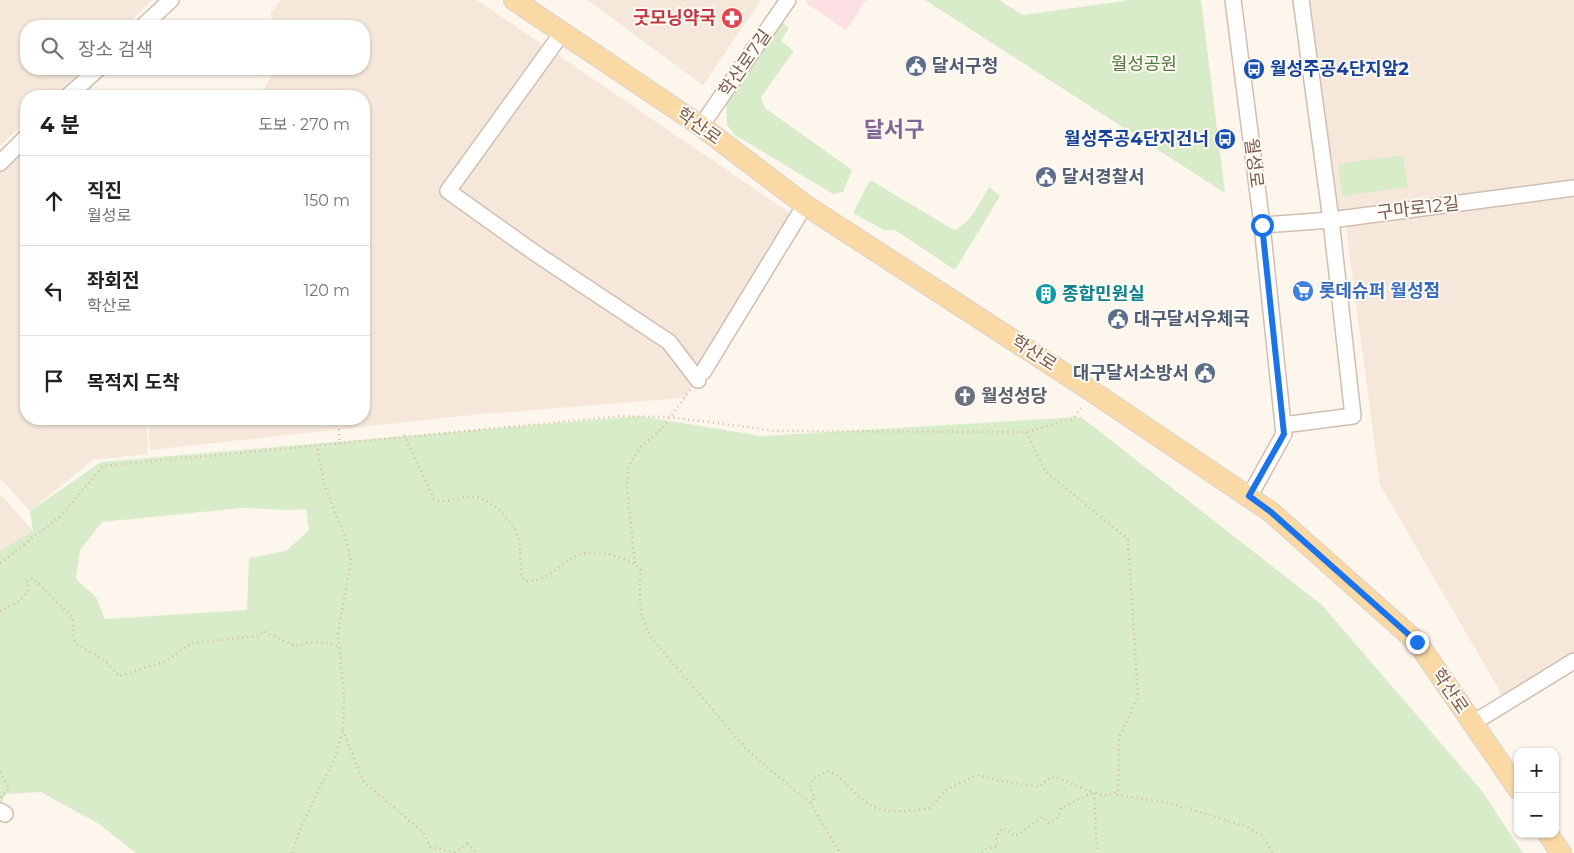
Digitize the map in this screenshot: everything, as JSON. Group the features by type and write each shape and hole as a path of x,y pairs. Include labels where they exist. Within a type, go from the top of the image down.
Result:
{"main road":[{"name":"학산로","path":"514,0 701,126 805,205 1094,392 1271,512 1417,642 1514,784"},
{"path":"1551,838 1561,853"}],"street":[{"path":"149,20 171,0"},
{"name":"학산로7길","path":"701,126 788,0"},
{"name":"월성로","path":"1233,0 1262,225 1284,434 1249,496"},
{"path":"1283,425 1353,416 1331,220 1301,0"},
{"path":"562,33 448,191 535,253 670,342 701,376 805,205"},
{"path":"75,90 91,75"},
{"path":"0,163 20,143"},
{"name":"구마로12길","path":"1262,225 1331,220 1574,188"},
{"path":"1473,723 1574,661"}],"path":[{"path":"635,563 627,487 629,466 640,448 661,430 701,376"},
{"path":"0,563 61,516 103,466 404,435 622,416 669,418 778,431 1026,432 1073,419 1094,392"},
{"path":"338,429 340,442"},
{"path":"1026,432 1046,472 1128,539 1138,696 1119,738 1118,792 1115,795"},
{"path":"404,435 434,499 443,501 477,498 493,506 507,518 519,539 524,580 532,581 542,578 571,558 586,554 604,553 635,563 641,570 640,598 645,624 652,639 749,752 811,804 840,853"},
{"path":"292,853 302,824 335,757 343,729 344,697 338,647 340,619 351,561 347,542 324,484 317,444"},
{"path":"0,612 20,602 28,590 27,581 33,578 73,618 72,638 81,649 102,659 119,676 166,661 191,643 258,636 263,631 295,646 310,642 328,643 338,647"},
{"path":"343,729 363,781 424,832 430,847 455,852 467,844 477,853"},
{"path":"811,804 815,798 810,787 812,779 829,771 837,774 865,804 886,812 930,808 946,790 976,774 1002,781 1039,787 1050,777 1065,778 1080,789 1102,796 1115,795 1170,803 1247,827 1261,836 1273,853"},
{"path":"0,772 9,788 0,798"},
{"path":"982,853 986,849 998,846 996,838 1002,828 1016,836 1043,817 1048,823 1057,819 1061,808 1094,792"},
{"path":"1094,792 1097,853"}],"shaded area":[{"path":"0,0 152,0 132,20 20,20 20,75 77,75 60,90 20,90 20,127 0,146"},
{"path":"281,0 477,0 793,215 685,398 481,414 150,450 148,425 370,425 370,90 263,90 272,75 370,75 370,20 272,20 271,12"},
{"path":"587,0 761,0 703,85"},
{"path":"807,0 866,0 846,30 806,3"},
{"path":"1295,0 1574,0 1574,188 1324,221"},
{"path":"20,148 20,425 146,425 148,454 93,460 30,511 0,478 0,168"},
{"path":"1574,195 1574,656 1505,700 1380,485 1346,227"},
{"path":"0,494 33,531 0,551"}],"green space":[{"name":"월성공원","path":"925,0 999,0 1023,15 1130,0 1201,0 1225,193"},
{"path":"779,19 789,28 781,41 794,51 761,97 765,108 852,170 843,192 833,194 735,135 727,125 726,101"},
{"path":"1403,155 1408,187 1342,196 1338,164"},
{"path":"870,180 954,230 970,218 989,187 1000,196 955,270 895,230 884,230 853,213"},
{"path":"640,416 762,436 1081,417 1322,605 1482,791 1523,853 136,853 99,824 41,792 6,794 0,807 0,551 33,531 30,511 101,462","holes":["242,508 306,509 309,530 286,551 249,558 247,610 105,619 96,597 76,579 80,550 102,522"]}],"place":[{"name":"굿모닝약국","path":"732,18"},
{"name":"달서구청","path":"916,66"},
{"name":"월성주공4단지앞2","path":"1254,69"},
{"name":"월성주공4단지건너","path":"1225,139"},
{"name":"달서경찰서","path":"1046,177"},
{"name":"롯데슈퍼 월성점","path":"1303,291"},
{"name":"종합민원실","path":"1046,294"},
{"name":"대구달서우체국","path":"1118,319"},
{"name":"대구달서소방서","path":"1205,373"},
{"name":"월성성당","path":"965,396"}],"district":[{"name":"달서구","path":"894,129"}],"route":[{"path":"1262,225 1284,434 1249,496 1271,512 1417,642"}]}
